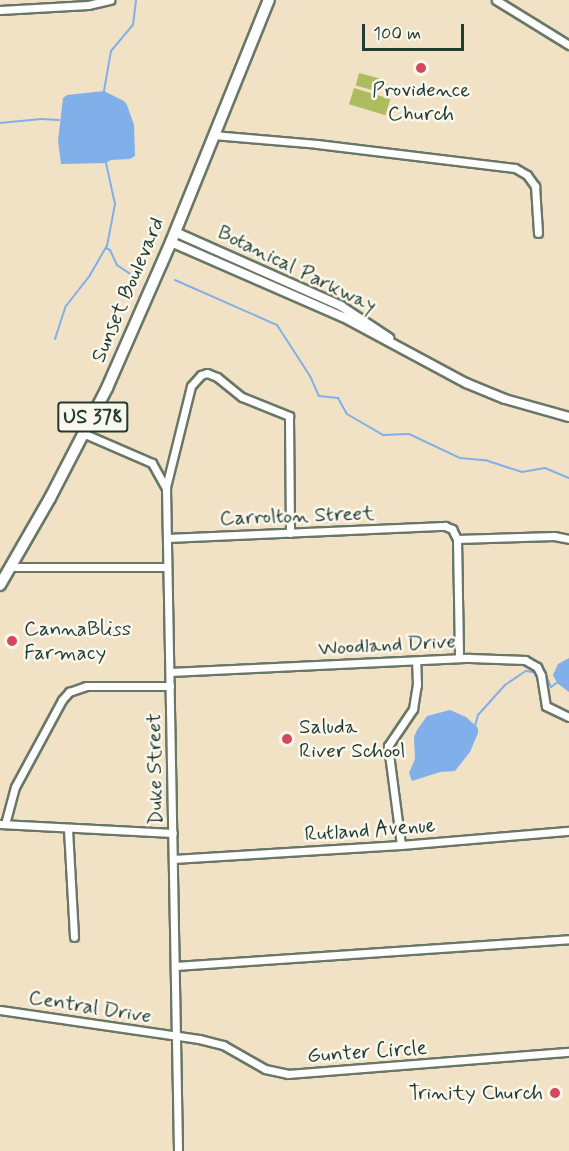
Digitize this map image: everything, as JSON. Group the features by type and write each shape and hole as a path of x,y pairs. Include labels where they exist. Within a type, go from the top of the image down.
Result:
{"main road":[{"name":"Sunset Boulevard","path":"0,585 85,434 173,237 269,0"}],"street":[{"path":"0,10 88,4 110,0"},
{"path":"496,0 569,45"},
{"path":"213,135 317,144 515,168 527,175 534,186 538,232"},
{"name":"Botanical Parkway","path":"173,237 334,313 466,383 505,399 569,417"},
{"path":"166,488 191,386 196,379 207,373 217,377 242,397 289,416 290,533"},
{"name":"Duke Street","path":"85,434 152,463 166,488 178,1151"},
{"name":"Carrolton Street","path":"167,538 445,526 452,529 457,539"},
{"path":"459,658 457,539 554,536 569,539"},
{"path":"10,567 167,567"},
{"name":"Woodland Drive","path":"170,672 459,658 531,662 541,675 546,706 569,717"},
{"path":"400,845 388,746 413,709 417,685 416,661"},
{"path":"170,686 86,686 69,692 62,700 15,787 3,824 68,829 173,832"},
{"path":"68,829 74,938"},
{"name":"Rutland Avenue","path":"173,859 400,845 569,831"},
{"path":"175,966 569,939"},
{"name":"Central Drive","path":"0,1010 176,1037"},
{"name":"Gunter Circle","path":"176,1037 224,1045 265,1069 288,1074 569,1052"}],"green space":[{"path":"359,73 381,79 378,92 356,86"},
{"path":"354,88 390,99 385,115 349,104"}],"water":[{"path":"104,91 124,101 127,105 134,125 135,156 106,163 61,164 58,141 63,98 67,95"},
{"path":"569,658 569,692 557,683 553,675 558,664"},
{"path":"450,710 466,717 478,728 470,752 455,771 440,772 412,781 409,773 415,759 414,737 417,730 427,716"}],"waterway":[{"path":"104,91 111,51 133,25 136,0"},
{"path":"0,123 41,119 59,120"},
{"path":"55,339 66,306 90,275 107,246 115,204 106,163"},
{"path":"106,248 110,250 117,265 136,278"},
{"path":"175,280 277,325 310,376 319,396 338,398 347,414 383,435 409,434 460,458 485,460 522,472 545,468 569,478"},
{"path":"475,726 478,715 505,685 526,671 533,672"},
{"path":"545,673 551,687 558,682"}],"place":[{"name":"Providence Church","path":"421,68"},
{"name":"CannaBliss Farmacy","path":"12,641"},
{"name":"Saluda River School","path":"287,739"},
{"name":"Trinity Church","path":"555,1093"}]}
